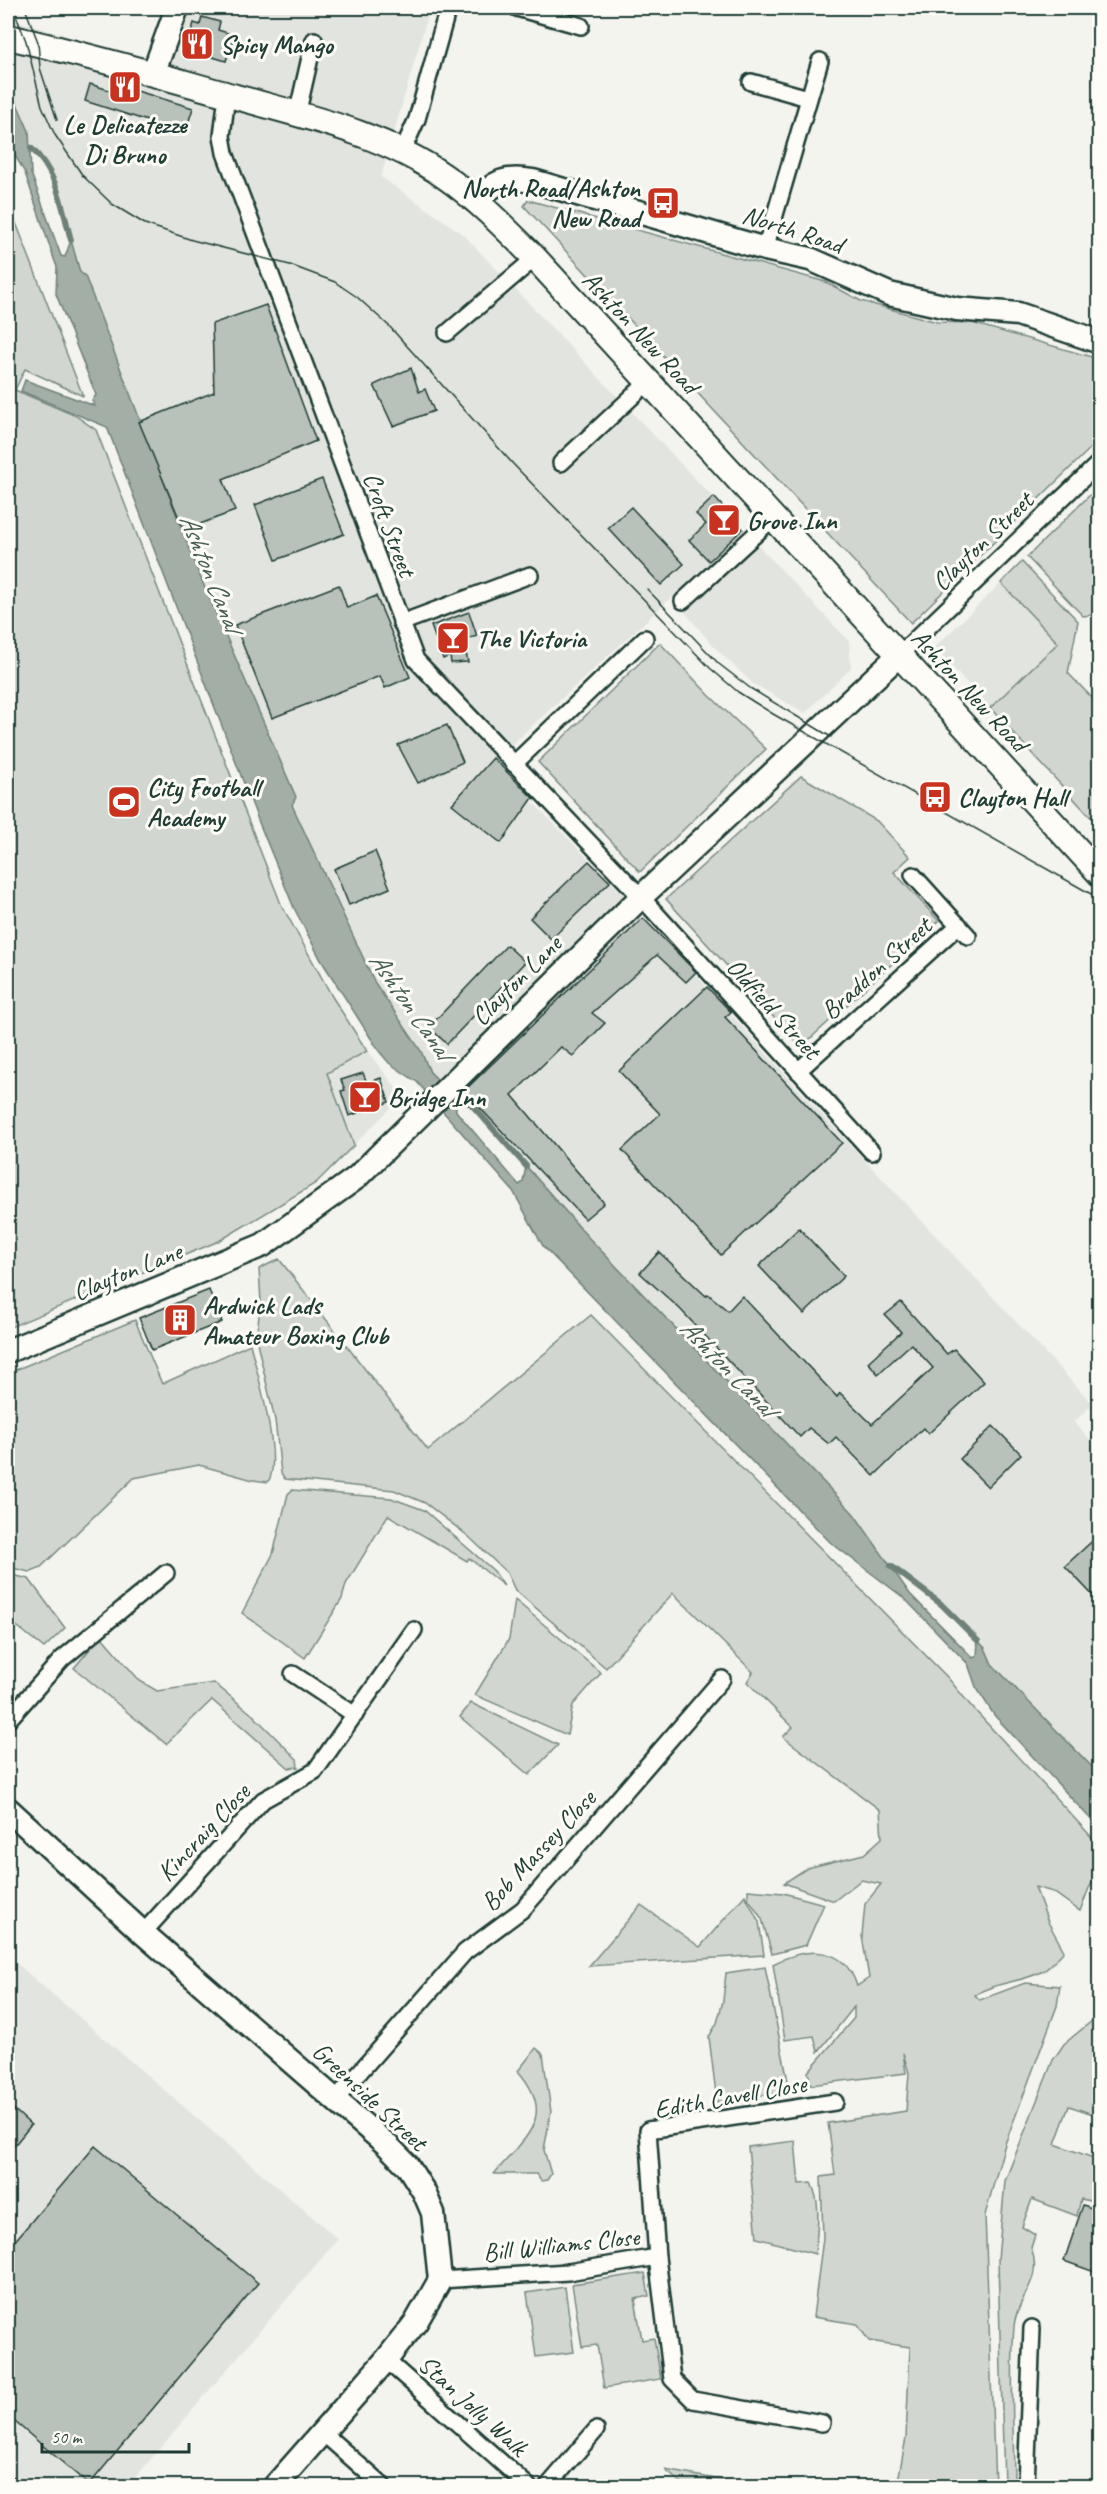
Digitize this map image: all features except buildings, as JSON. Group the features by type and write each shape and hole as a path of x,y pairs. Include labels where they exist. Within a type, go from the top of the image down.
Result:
{"main road":[{"name":"Ashton New Road","path":"8,37 49,45 367,136 443,175 475,201 535,258 1100,874"}],"street":[{"path":"153,74 177,8"},
{"path":"402,152 417,118 448,8"},
{"path":"517,8 581,26"},
{"path":"297,115 314,40"},
{"path":"765,249 820,61"},
{"path":"751,82 808,98"},
{"name":"Croft Street","path":"226,95 222,136 225,153 401,623 422,669 641,897"},
{"name":"North Road","path":"475,201 495,183 514,178 765,249 810,259 889,294 957,309 1018,314 1100,342"},
{"path":"447,333 535,258"},
{"path":"561,464 648,382"},
{"name":"Clayton Street","path":"899,655 1100,462"},
{"path":"683,601 774,517"},
{"path":"401,623 530,575"},
{"path":"514,764 645,638"},
{"name":"Clayton Lane","path":"8,1351 263,1245 356,1178 641,897 899,655"},
{"name":"Braddon Street","path":"798,1071 963,931 913,875"},
{"name":"Oldfield Street","path":"641,897 872,1152"},
{"path":"8,1720 62,1659 166,1573"},
{"name":"Kincraig Close","path":"143,1933 262,1800 315,1771 414,1630"},
{"path":"293,1674 355,1715"},
{"name":"Bob Massey Close","path":"334,2100 465,1952 523,1909 723,1678"},
{"name":"Greenside Street","path":"8,1809 143,1933 407,2165 424,2192 432,2213 440,2280"},
{"name":"Edith Cavell Close","path":"657,2258 648,2130 835,2102"},
{"name":"Bill Williams Close","path":"440,2280 568,2272 657,2258 672,2379 693,2400 822,2423"},
{"path":"275,2487 386,2360 416,2322 440,2280"},
{"path":"1026,2487 1032,2328"},
{"name":"Stan Jolly Walk","path":"386,2360 528,2487"},
{"path":"548,2487 596,2430"},
{"path":"322,2432 383,2487"}],"shaded area":[{"path":"187,8 430,8 381,177 463,234 849,641 851,668 805,713 752,683 713,646 672,597 493,762 625,896 802,1093 1093,1404 1074,1422 1099,1449 1099,1774 992,1664 985,1648 941,1604 891,1566 854,1514 588,1237 472,1104 456,1098 430,1072 421,1051 375,983 292,804 296,797 199,574 86,276 80,272 59,191 50,170 31,148 29,131 14,94 8,57 8,18 165,66"},
{"path":"8,83 29,131 31,173 61,256 65,257 71,240 80,272 85,276 199,574 296,797 292,805 375,983 421,1051 430,1072 456,1098 456,1111 519,1185 523,1182 526,1166 588,1237 854,1514 910,1594 973,1658 977,1656 978,1641 985,1648 992,1664 1099,1774 1099,1828 994,1715 976,1687 968,1664 904,1598 830,1542 543,1246 513,1191 417,1082 389,1063 379,1051 321,960 294,908 260,825 107,427 21,391 25,380 95,406 92,401 96,395 56,294 57,267 25,173 8,143"},
{"path":"528,200 826,282 861,301 937,322 972,323 1099,359 1099,440 911,623 524,206"},
{"name":"City Football Academy","path":"8,202 83,396 25,369 15,390 76,416 96,430 281,904 333,998 367,1051 327,1073 354,1145 316,1183 219,1241 8,1328"},
{"path":"1099,486 1099,614 1083,616 1027,557"},
{"path":"1022,562 1078,621 1068,673 1099,705 1099,826 990,708 1058,643 1001,583"},
{"path":"1001,583 1058,643 990,708 934,648"},
{"path":"660,643 710,696 766,749 640,872 538,762"},
{"path":"801,776 877,821 910,857 894,872 939,921 801,1047 666,899"},
{"path":"367,1051 403,1096 354,1145 327,1073"},
{"path":"279,1259 428,1450 591,1315 948,1678 1099,1845 1099,1872 1089,1888 1080,1911 1053,1892 1035,1887 1048,1922 1064,1951 1051,1965 1035,1975 983,1990 975,1995 980,2000 1025,1983 1060,1986 1057,2006 1005,2144 985,2215 995,2486 897,2486 906,2438 910,2347 869,2341 857,2324 813,2317 823,2238 821,2177 835,2175 828,2123 906,2111 909,2073 903,2053 906,2073 811,2085 808,2072 854,2018 854,2007 818,2052 814,2036 785,2040 773,1964 798,1954 822,1953 843,1962 851,1972 857,1986 869,1978 862,1936 865,1904 881,1884 861,1880 834,1901 784,1883 807,1868 864,1854 882,1838 880,1810 783,1737 793,1727 747,1682 753,1672 673,1593 606,1668 515,1590 507,1573 468,1536 425,1503 394,1490 285,1479 281,1473 275,1420 256,1338 261,1302 259,1269"},
{"path":"135,1320 162,1384 250,1344 271,1436 272,1471 268,1482 199,1465 134,1478 41,1567 29,1572 8,1567 8,1373"},
{"path":"292,1490 391,1498 424,1510 494,1571 504,1586 469,1558 467,1561 388,1515 346,1584 342,1599 305,1658 242,1613 273,1554 288,1494"},
{"path":"8,1574 29,1579 65,1628 44,1648 8,1619"},
{"path":"515,1600 601,1673 573,1705 567,1735 475,1695 509,1639"},
{"path":"101,1636 140,1681 157,1691 214,1683 253,1715 297,1759 298,1767 289,1768 212,1700 166,1744 74,1668"},
{"path":"471,1703 558,1745 529,1775 460,1717"},
{"path":"748,1890 783,1893 824,1904 806,1945 772,1954 762,1919 748,1898"},
{"path":"745,1895 759,1922 764,1955 589,1966 641,1905 700,1947"},
{"path":"8,1956 338,2239 128,2486 8,2486"},
{"path":"765,1967 790,2091 717,2102 709,2037 717,2023 723,2001 726,1973"},
{"path":"1099,2015 1099,2100 1097,2100 1093,2114 1069,2106 1055,2144 1099,2160 1099,2203 1081,2199 1077,2216 1032,2199 1022,2227 1035,2235 1031,2248 1034,2270 1016,2315 1014,2326 1012,2386 1014,2486 1004,2486 998,2259 1005,2181 1053,2060 1064,2044"},
{"path":"536,2048 543,2054 551,2112 544,2150 551,2174 547,2180 541,2181 536,2174 494,2174 533,2126 536,2114 535,2101 530,2087 518,2071"},
{"path":"795,2141 799,2184 811,2183 817,2200 815,2254 757,2238 748,2147"},
{"path":"645,2273 649,2296 635,2299 642,2340 654,2338 661,2379 604,2388 597,2345 582,2347 572,2284"},
{"path":"565,2287 574,2352 536,2357 527,2293"},
{"path":"665,2470 756,2486 685,2486"}],"waterway":[{"path":"31,148 53,179 62,203 71,240"},
{"path":"456,1098 471,1104 526,1166"},
{"path":"891,1566 941,1604 978,1641"}],"tram line":[{"path":"13,8 26,41 42,106 55,135 83,176 112,204 145,224 192,240 290,265 335,282 357,297 389,326 513,464 710,668 738,692 1100,899"},
{"path":"25,8 38,42 40,68 57,120"},
{"path":"647,589 719,664 750,688 831,737"}],"place":[{"name":"Spicy Mango","path":"197,44"},
{"name":"Le Delicatezze Di Bruno","path":"125,87"},
{"name":"North Road/Ashton New Road","path":"663,203"},
{"name":"Grove Inn","path":"724,520"},
{"name":"The Victoria","path":"453,638"},
{"name":"Clayton Hall","path":"935,797"},
{"name":"City Football Academy","path":"124,802"},
{"name":"Bridge Inn","path":"365,1097"},
{"name":"Ardwick Lads Amateur Boxing Club","path":"180,1320"}],"water label":[{"name":"Ashton Canal","path":"211,572"},
{"name":"Ashton Canal","path":"411,1005"},
{"name":"Ashton Canal","path":"728,1367"}]}
